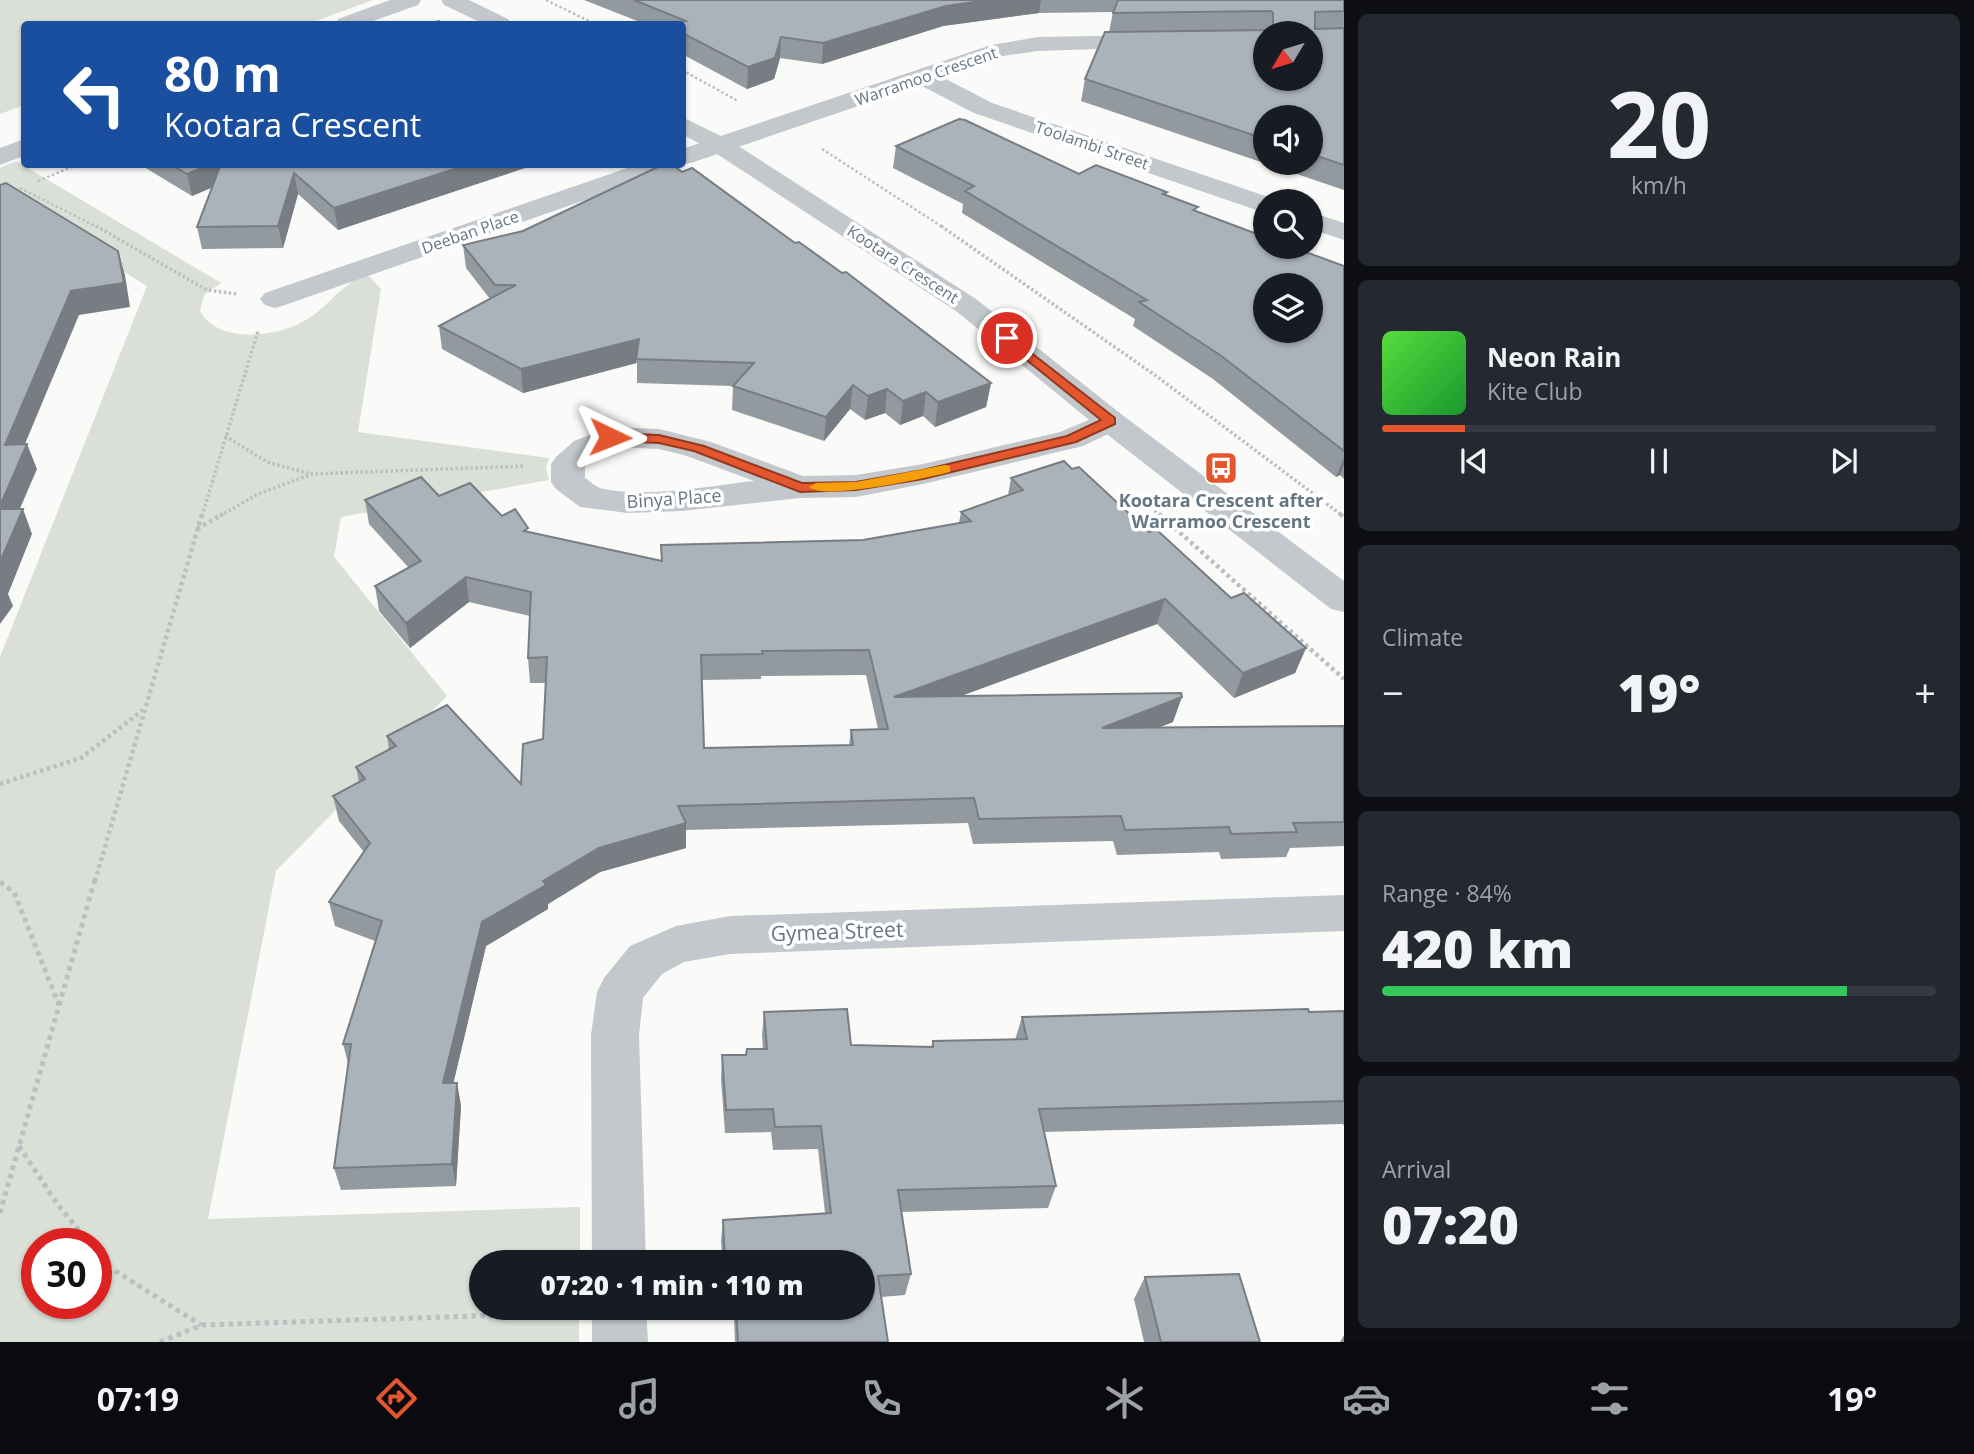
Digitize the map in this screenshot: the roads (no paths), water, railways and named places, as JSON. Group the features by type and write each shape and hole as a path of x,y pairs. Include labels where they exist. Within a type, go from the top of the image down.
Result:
{"street":[{"path":"354,21 410,0"},
{"path":"452,0 494,21"},
{"name":"Warramoo Crescent","path":"720,145 999,50 1038,44 1171,42"},
{"name":"Toolambi Street","path":"923,77 983,108 1253,201"},
{"name":"Kootara Crescent","path":"686,126 720,145 966,305 1110,421 1344,600"},
{"path":"686,157 720,145"},
{"path":"0,157 21,148"},
{"name":"Deeban Place","path":"275,299 653,168"},
{"path":"1323,224 1344,232"},
{"name":"Binya Place","path":"800,487 699,449 659,439 610,437 586,448 568,464 568,482 592,499 628,502 682,500 800,487 856,486 923,474 1071,439 1110,421"},
{"name":"Gymea Street","path":"618,1250 615,1035 620,992 646,960 676,945 730,935 1344,913"}],"place":[{"name":"Kootara Crescent after Warramoo Crescent","path":"1221,468"}]}
